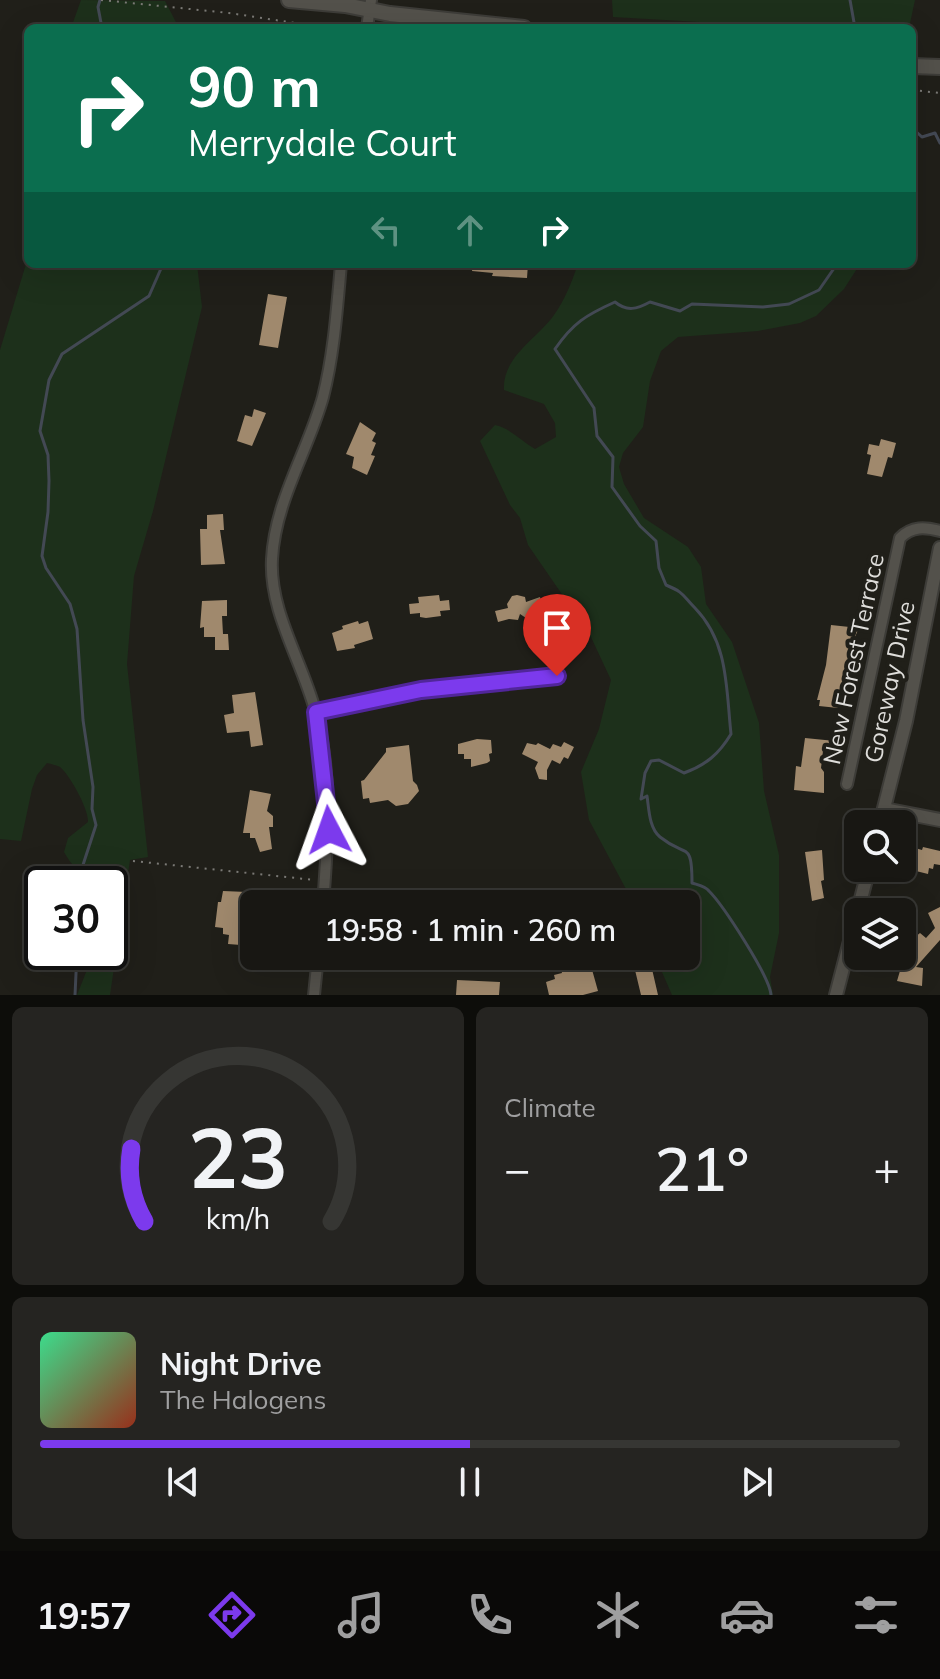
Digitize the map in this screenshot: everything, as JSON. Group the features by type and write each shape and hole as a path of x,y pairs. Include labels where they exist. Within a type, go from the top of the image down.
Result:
{"main road":[{"path":"289,0 370,5 497,24"},
{"path":"916,66 940,67"}],"street":[{"path":"324,890 329,830 316,712 279,608 272,582 272,558 280,511 323,397 333,345 341,268"},
{"name":"New Forest Terrace","path":"847,784 900,538 914,529 940,531"},
{"name":"Goreway Drive","path":"884,809 906,721 940,548"},
{"path":"316,712 421,690 557,676"},
{"path":"884,809 940,820"},
{"path":"836,995 865,882"},
{"path":"314,995 317,970"}],"path":[{"path":"101,0 301,24"},
{"path":"916,90 940,93"},
{"path":"133,861 325,881"}],"green space":[{"path":"81,0 165,1 177,24 72,24"},
{"path":"612,0 915,0 910,24 735,24 613,17"},
{"path":"25,268 197,268 202,307 153,511 134,576 127,664 148,857 130,860 128,874 128,866 72,865 64,852 68,838 88,822 85,809 69,777 60,767 47,763 37,775 32,789 21,841 0,839 0,350"},
{"path":"576,268 857,268 844,289 816,316 800,323 758,331 678,337 661,351 650,381 643,427 623,453 619,467 624,484 644,518 688,547 701,567 706,604 732,642 759,723 764,791 779,855 779,933 770,977 773,995 672,995 661,970 700,970 700,890 626,890 589,820 581,772 599,729 611,680 590,635 528,545 520,518 510,505 480,441 495,425 535,449 556,437 555,423 544,404 504,390 505,378 514,358 558,309"},
{"path":"87,970 114,970 110,995 77,995"}],"building":[{"path":"472,268 528,268 527,278 492,276 493,273 472,271"},
{"path":"268,294 287,297 278,348 259,345"},
{"path":"254,409 266,413 252,446 237,441 245,415 252,417"},
{"path":"360,422 376,433 371,455 375,456 367,475 352,468 354,457 346,454"},
{"path":"881,439 896,443 882,477 867,474 871,455 867,454 869,444 879,446"},
{"path":"223,514 224,530 220,530 225,564 201,565 200,529 207,529 207,515"},
{"path":"439,595 440,601 449,600 450,610 440,611 441,616 426,618 420,617 420,613 410,614 409,604 419,603 418,597"},
{"path":"512,596 525,597 526,602 540,597 543,608 532,611 526,618 520,614 518,620 498,622 495,611 508,608"},
{"path":"227,600 227,616 222,616 223,634 228,634 229,650 215,650 215,637 204,637 204,627 200,628 202,601"},
{"path":"358,621 359,624 368,621 373,639 354,645 355,648 337,651 332,633"},
{"path":"831,625 859,628 854,639 850,640 849,666 838,708 819,706 820,700 817,700 826,665"},
{"path":"255,692 263,745 251,747 249,731 227,733 224,715 234,713 232,695"},
{"path":"805,738 835,741 826,747 826,752 823,751 821,768 824,772 824,793 794,790 796,766 801,767"},
{"path":"477,739 491,740 492,753 487,763 471,767 471,759 464,759 464,754 458,754 458,744"},
{"path":"564,742 574,747 568,759 564,757 560,764 552,760 547,770 547,780 539,779 535,768 538,762 522,754 527,743 538,743 550,749 553,744 561,747"},
{"path":"409,745 413,781 419,791 408,804 396,806 388,800 370,803 369,798 363,799 361,781 386,752 386,748"},
{"path":"250,790 271,794 267,811 273,816 273,827 269,827 272,849 260,852 255,838 250,838 250,833 243,833"},
{"path":"923,847 940,851 940,865 934,864 928,874 916,871 916,848 922,850"},
{"path":"822,850 824,898 812,901 805,852"},
{"path":"223,891 240,892 240,945 228,944 229,935 223,934 223,928 215,927 218,902 221,902"},
{"path":"940,907 940,940 916,967 916,936 920,933 926,938 935,928 928,913"},
{"path":"923,968 922,986 897,981 900,970"},
{"path":"561,970 592,970 598,991 583,995 549,995 546,982 562,973"},
{"path":"635,970 652,970 658,995 641,995"},
{"path":"457,980 500,982 499,995 456,995"}],"waterway":[{"path":"100,0 101,24"},
{"path":"850,0 854,24"},
{"path":"916,132 922,137 935,133 940,143"},
{"path":"83,866 96,825 92,809 93,787 83,720 77,629 70,604 46,568 42,556 49,481 48,455 40,431 49,380 62,354 149,296 161,268"},
{"path":"771,995 755,958 724,911 707,889 692,883 689,855 656,833 647,796 641,799 645,773 651,761 659,760 684,773 711,758 731,734 724,667 706,622 683,595 666,585 659,568 656,541 640,526 612,487 613,457 597,436 594,408 555,349 581,321 615,302 632,308 650,302 680,311 692,304 763,307 789,304 819,290 834,268"},
{"path":"75,995 76,970"}],"route":[{"path":"329,830 316,712 421,690 557,676"}]}
